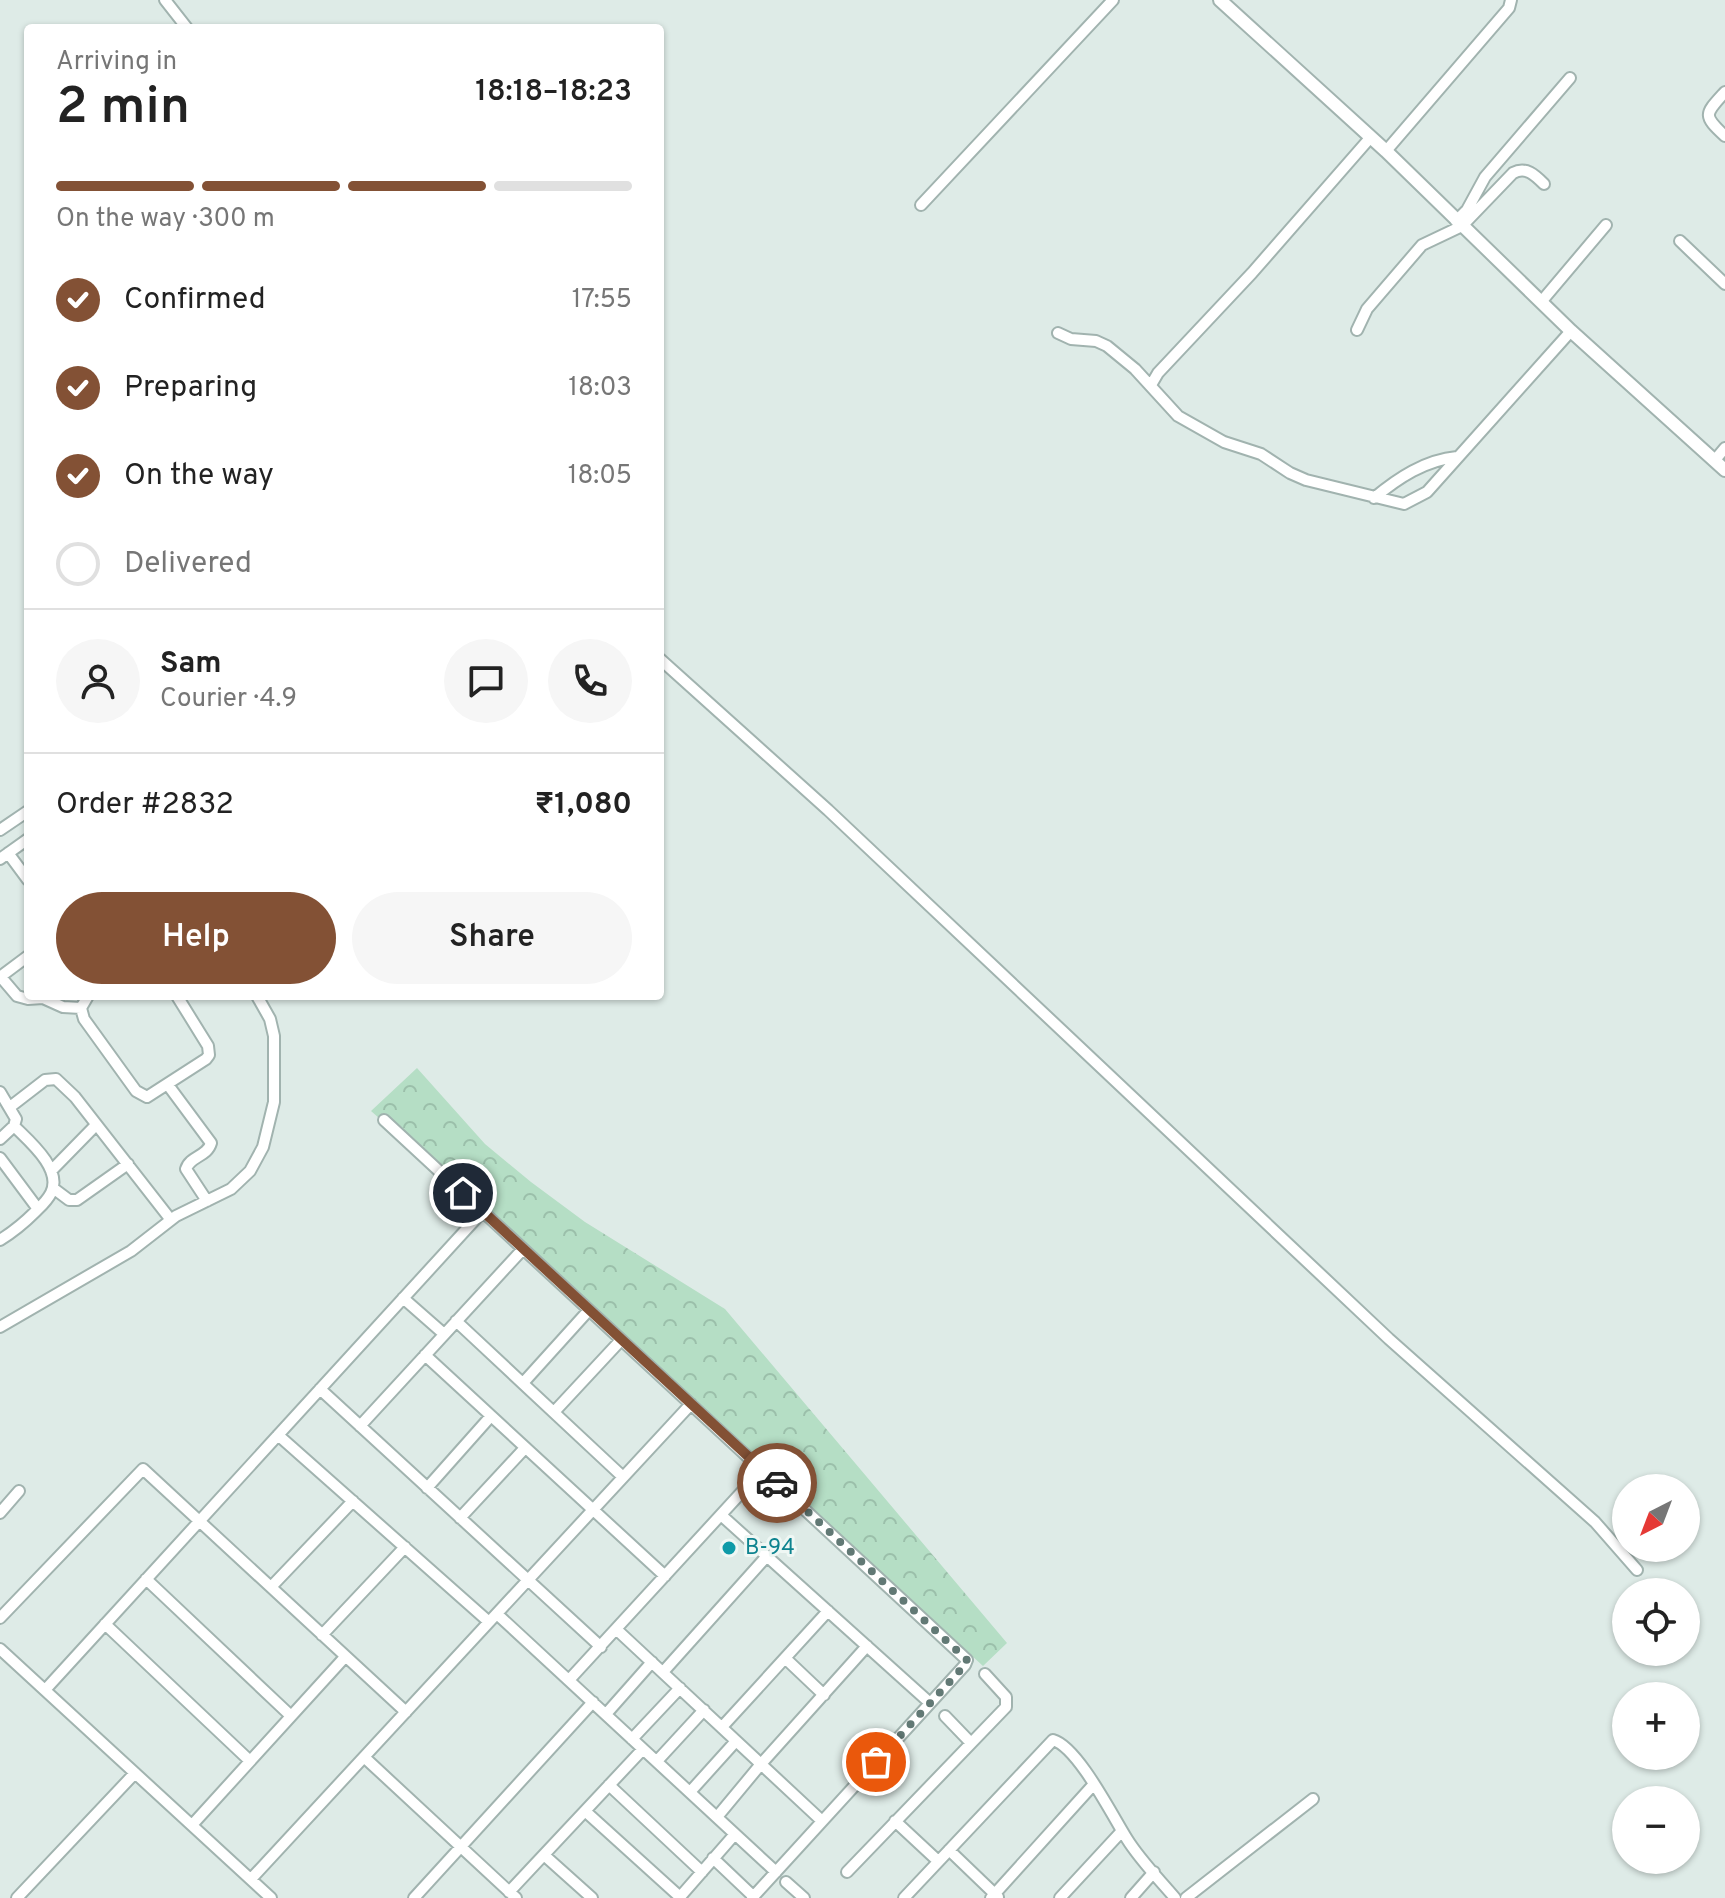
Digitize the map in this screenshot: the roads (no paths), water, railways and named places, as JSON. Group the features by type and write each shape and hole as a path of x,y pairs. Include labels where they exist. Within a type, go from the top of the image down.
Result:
{"street":[{"path":"165,0 184,24"},
{"path":"921,205 1113,0"},
{"path":"1220,0 1386,151 1571,331 1725,470"},
{"path":"1386,151 1509,8 1511,0"},
{"path":"1459,223 1485,177 1570,78"},
{"path":"1725,92 1707,116 1725,136"},
{"path":"1151,385 1158,373 1252,273 1370,138"},
{"path":"1357,330 1367,309 1422,245 1459,223 1515,171 1526,171 1544,184"},
{"path":"1541,302 1606,225"},
{"path":"1680,241 1725,284"},
{"path":"1058,333 1071,339 1102,343 1151,385 1178,416 1224,442 1261,454 1298,477 1396,504 1410,503 1427,492 1571,331"},
{"path":"1715,460 1725,448"},
{"path":"1374,498 1403,474 1457,457"},
{"path":"664,663 828,810 1389,1339 1595,1522 1637,1570"},
{"path":"24,814 1,829 8,853 24,875"},
{"path":"24,959 0,976 17,996 24,998"},
{"path":"47,1000 63,1007 81,1008"},
{"path":"86,1000 81,1008 96,1038 136,1091 147,1097 209,1055 208,1046 179,1000"},
{"path":"0,1327 131,1251 171,1220 242,1181 257,1159 269,1129 274,1102 275,1050 270,1019 259,1000"},
{"path":"10,1107 51,1077 75,1097 171,1220"},
{"path":"168,1085 209,1138 210,1148 190,1161 186,1169 207,1201"},
{"path":"0,1092 16,1119 14,1126 0,1139"},
{"path":"384,1120 964,1656 965,1665 753,1897 713,1858"},
{"path":"51,1171 96,1125"},
{"path":"0,1240 38,1209 53,1188 51,1171 14,1126"},
{"path":"0,1158 38,1209"},
{"path":"53,1188 69,1200 77,1200 128,1164"},
{"path":"45,1690 483,1211"},
{"path":"360,1426 523,1249"},
{"path":"403,1298 444,1334"},
{"path":"523,1383 589,1310"},
{"path":"456,1321 623,1477"},
{"path":"554,1412 621,1340"},
{"path":"425,1355 665,1576"},
{"path":"320,1389 601,1647"},
{"path":"251,1879 691,1404"},
{"path":"427,1488 491,1416"},
{"path":"278,1435 405,1547 569,1680 776,1872"},
{"path":"460,1518 525,1448"},
{"path":"0,1618 140,1469 406,1712"},
{"path":"569,1680 762,1470"},
{"path":"0,1513 19,1491"},
{"path":"271,1587 353,1501"},
{"path":"721,1515 930,1703"},
{"path":"322,1635 405,1547"},
{"path":"663,1672 767,1556"},
{"path":"146,1579 291,1716"},
{"path":"722,1727 828,1611"},
{"path":"105,1624 250,1761"},
{"path":"616,1629 822,1821"},
{"path":"717,1817 867,1646"},
{"path":"0,1649 271,1898"},
{"path":"192,1825 345,1657"},
{"path":"785,1658 824,1695"},
{"path":"606,1714 652,1662"},
{"path":"847,1872 1007,1704 1006,1697 985,1674"},
{"path":"632,1739 680,1688"},
{"path":"414,1898 593,1702"},
{"path":"657,1761 704,1710"},
{"path":"945,1716 971,1743"},
{"path":"904,1898 1053,1740 1062,1743 1094,1784 1122,1831 1175,1898"},
{"path":"690,1792 736,1741"},
{"path":"364,1757 513,1895 544,1855 643,1749"},
{"path":"17,1898 135,1773"},
{"path":"949,1850 995,1896 1094,1784"},
{"path":"609,1785 702,1872"},
{"path":"1186,1898 1313,1799"},
{"path":"585,1811 679,1897 735,1834"},
{"path":"895,1821 938,1861"},
{"path":"1060,1898 1122,1831"},
{"path":"544,1855 592,1898"},
{"path":"1131,1898 1154,1872"},
{"path":"786,1882 804,1898"}],"place":[{"name":"B-94","path":"729,1548"}]}
